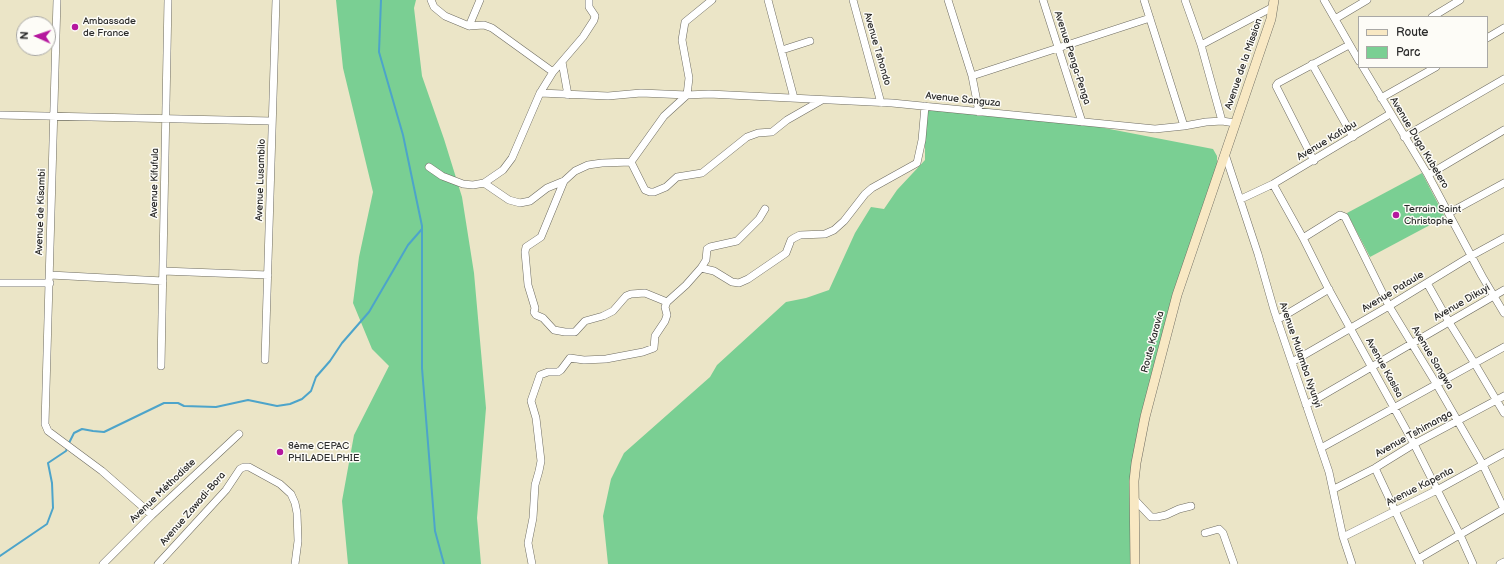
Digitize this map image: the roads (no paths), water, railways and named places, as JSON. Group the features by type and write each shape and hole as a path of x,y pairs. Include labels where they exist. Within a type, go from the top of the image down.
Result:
{"street":[{"name":"Avenue de Kisambi","path":"57,0 45,424 48,430 102,471 152,515"},
{"name":"Avenue Kifufula","path":"162,366 168,0"},
{"name":"Avenue Lusambilo","path":"265,360 276,0"},
{"path":"431,0 434,7 445,16 468,26 484,25 492,28 553,72"},
{"path":"468,26 480,0"},
{"path":"429,167 442,176 463,184 473,185 484,183 503,170 512,158 540,93 553,72 583,37 594,20 595,16 589,7 589,0"},
{"path":"631,162 664,116 687,95 689,78 682,40 685,22 712,0"},
{"path":"768,0 794,98"},
{"name":"Avenue Tshondo","path":"853,0 881,103"},
{"path":"948,0 972,76 979,112"},
{"name":"Avenue Penga-Penga","path":"1043,0 1082,122"},
{"path":"1144,0 1184,126"},
{"name":"Avenue de la Mission","path":"1187,0 1222,121"},
{"path":"1324,0 1358,58"},
{"path":"1335,19 1367,0"},
{"path":"1434,16 1460,0"},
{"path":"1201,45 1273,3"},
{"name":"Avenue de la Mission","path":"1232,134 1271,19 1273,3"},
{"path":"972,76 1150,18"},
{"path":"1488,37 1504,28"},
{"path":"782,50 810,41"},
{"path":"1314,161 1276,87 1278,83 1349,45"},
{"path":"562,62 568,95"},
{"path":"1312,64 1353,137"},
{"name":"Avenue Duga Kubetero","path":"1364,68 1428,175 1471,256 1504,313"},
{"path":"1381,98 1434,68"},
{"path":"1404,137 1504,79"},
{"name":"Avenue Sanguza","path":"540,93 608,96 641,93 687,95 709,94 881,103 1155,129 1206,122 1222,121 1235,123"},
{"path":"631,162 645,190 654,192 666,187 677,177 702,173 747,137 758,133 772,132 787,120 823,100"},
{"path":"701,268 714,271 732,282 739,283 748,279 786,253 791,240 797,236 825,234 834,230 844,221 865,194 872,188 918,163 925,106"},
{"name":"Avenue Kafubu","path":"1241,199 1273,184 1314,161 1390,114"},
{"path":"0,115 272,121"},
{"path":"1428,175 1504,130"},
{"name":"Route Karavia","path":"1135,564 1134,499 1137,458 1177,295 1232,134"},
{"name":"Avenue Mulamba Nyunyi","path":"1225,154 1241,199 1277,320 1334,489 1343,537 1352,564"},
{"path":"484,183 509,200 520,203 530,201 547,188 564,181 576,171 588,165 631,162"},
{"path":"564,181 541,237 526,247 525,252 528,285 536,315 543,318 554,330 574,332 585,321 603,316 613,311 626,296 631,294 645,293 656,296 667,302"},
{"path":"1449,213 1504,183"},
{"name":"Avenue Kasisa","path":"1273,184 1414,444 1438,490 1473,564"},
{"path":"532,564 528,543 533,518 535,485 540,471 541,460 536,418 531,402 537,388 538,378 543,374 558,372 570,358 584,360 606,359 654,348 655,336 665,321 667,315 667,302 686,285 701,268 706,260 707,251 709,248 737,241 759,219 765,209"},
{"name":"Avenue Sangwa","path":"1303,238 1340,215 1345,217 1389,306 1483,465 1504,509"},
{"name":"Avenue Pataule","path":"1292,362 1504,238"},
{"path":"163,271 268,275"},
{"path":"0,283 50,279 163,281"},
{"path":"1427,283 1504,413"},
{"path":"1277,320 1329,289"},
{"name":"Avenue Dikuyi","path":"1306,405 1504,290"},
{"path":"1321,448 1504,347"},
{"name":"Avenue Tshimanga","path":"1334,489 1375,468 1414,444 1504,396"},
{"name":"Avenue Méthodiste","path":"103,564 152,515 239,434"},
{"name":"Avenue Kapenta","path":"1343,537 1438,490 1504,453"},
{"name":"Avenue Zawadi-Bora","path":"158,564 226,490 240,469 244,467 249,467 280,484 291,494 297,513 298,542 295,564"},
{"path":"1375,468 1419,561 1504,509"},
{"path":"1134,499 1151,517 1166,515 1179,509 1191,506"},
{"path":"1205,533 1219,530 1223,533 1234,564"},
{"path":"1500,564 1504,562"}],"waterway":[{"path":"381,0 379,52 403,135 422,226 422,368 435,531 444,564"},
{"path":"69,443 74,433 82,429 104,432 164,403 178,403 184,406 216,407 248,400 277,406 290,404 302,399 311,391 316,377 330,361 342,343 369,312 408,245 422,229"},
{"path":"0,556 47,524 53,508 52,483 48,463 66,451 67,448"}],"place":[{"name":"Ambassade de France","path":"75,27"},
{"name":"Terrain Saint Christophe","path":"1396,215"},
{"name":"8ème CEPAC PHILADELPHIE","path":"280,452"}]}
